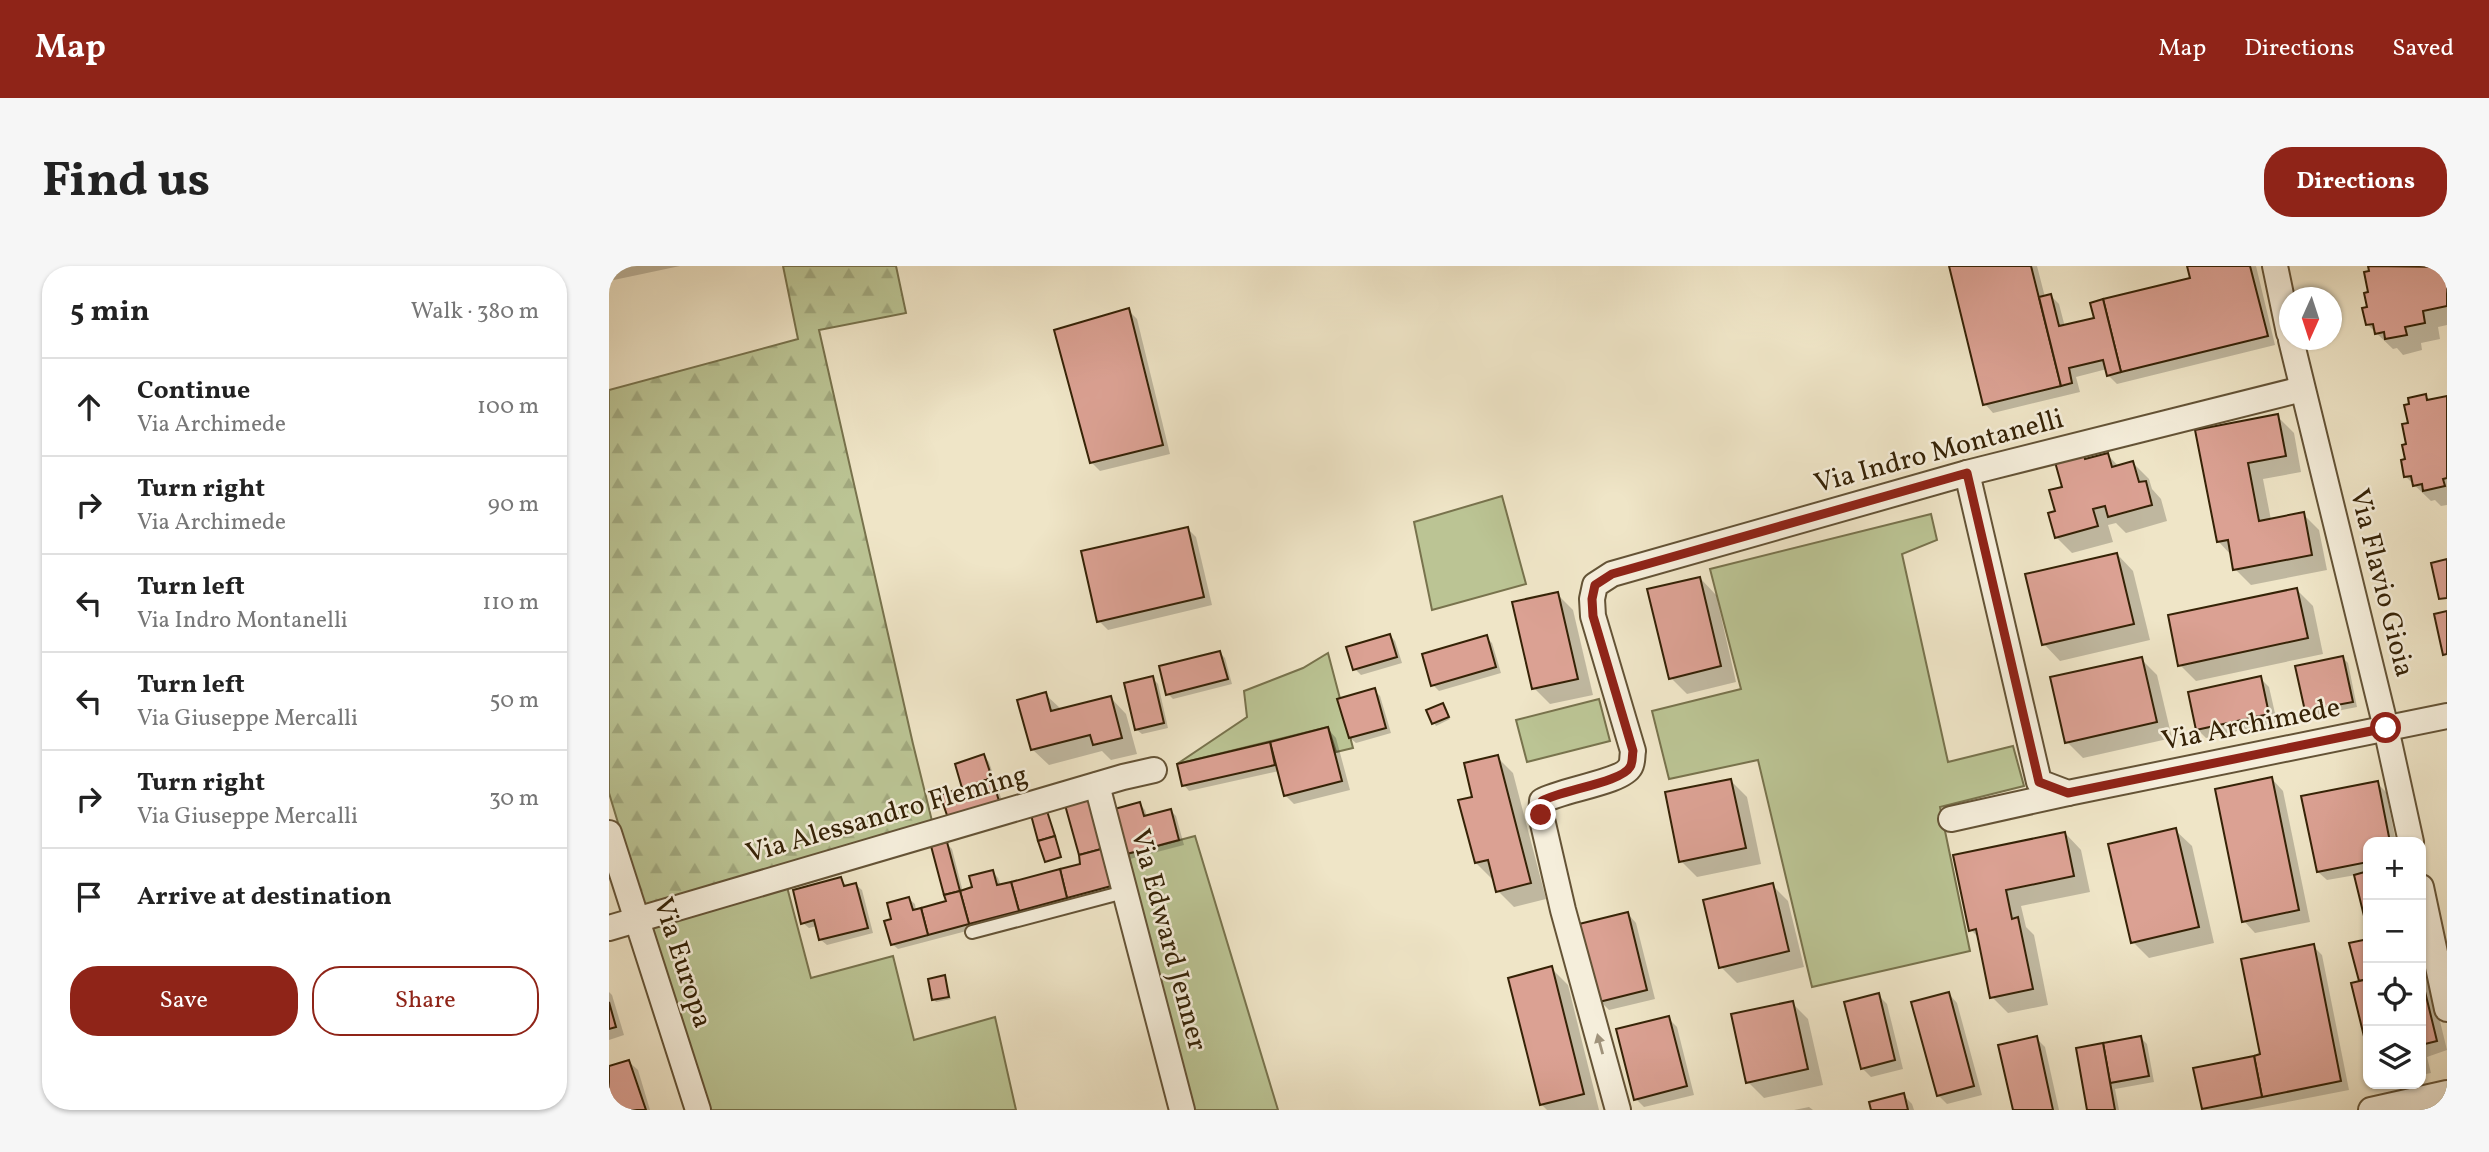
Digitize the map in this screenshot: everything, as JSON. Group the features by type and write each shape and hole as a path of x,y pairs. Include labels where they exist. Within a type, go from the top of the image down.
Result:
{"street":[{"path":"2275,266 2280,287"},
{"name":"Via Flavio Gioia","path":"2293,350 2386,728 2410,837"},
{"name":"Via Indro Montanelli","path":"1618,1110 1563,910 1541,815 1542,801 1555,794 1621,777 1631,766 1633,751 1593,616 1595,585 1612,574 1967,473 2302,389"},
{"path":"1967,473 2039,782 2068,793"},
{"name":"Via Archimede","path":"1951,819 2447,716"},
{"name":"Via Alessandro Fleming","path":"609,928 1154,770"},
{"name":"Via Edward Jenner","path":"1097,785 1182,1110"},
{"name":"Via Europa","path":"609,833 698,1110"},
{"path":"2424,900 2447,1009"},
{"path":"2371,1110 2447,1093"}],"lane":[{"path":"972,932 1125,892"}],"green space":[{"path":"783,266 896,266 906,313 819,330 933,825 644,909 609,793 609,390 798,339"},
{"path":"1502,496 1526,584 1432,610 1414,522"},
{"path":"1931,514 1937,540 1902,554 1948,762 2013,746 2024,786 1940,807 1970,951 1812,987 1758,760 1669,779 1652,711 1741,689 1710,569"},
{"path":"1328,653 1353,748 1336,752 1328,727 1177,764 1247,717 1244,691 1303,668"},
{"path":"1599,699 1610,741 1527,762 1516,720"},
{"path":"1195,836 1278,1110 1191,1110 1123,855"},
{"path":"787,887 811,978 893,956 914,1040 995,1017 1016,1110 710,1110 648,926"}],"building":[{"path":"1949,266 2031,266 2061,386 1983,405"},
{"path":"2187,266 2250,266 2268,336 2121,372 2103,299 2190,278"},
{"path":"2368,266 2447,267 2447,306 2423,311 2425,323 2405,327 2407,335 2385,339 2384,332 2375,334 2373,324 2366,325 2362,308 2367,307 2364,293 2368,292 2364,272 2369,271"},
{"path":"2051,294 2059,326 2094,318 2090,303 2103,299 2121,372 2107,376 2103,360 2069,368 2072,383 2061,386 2039,297"},
{"path":"1129,308 1163,445 1090,463 1054,330"},
{"path":"2426,394 2427,400 2447,396 2447,478 2443,479 2445,486 2423,491 2422,484 2413,486 2411,476 2404,477 2401,460 2405,459 2402,445 2406,444 2402,424 2408,423 2404,405 2409,404 2408,398"},
{"path":"2278,414 2286,456 2248,463 2259,521 2304,512 2312,555 2233,570 2228,540 2217,542 2195,430"},
{"path":"2108,453 2112,467 2133,461 2139,482 2146,481 2152,505 2108,517 2105,506 2093,509 2098,526 2055,538 2048,513 2055,511 2049,490 2062,487 2055,462 2084,454 2085,459"},
{"path":"1188,527 1204,597 1097,622 1081,551"},
{"path":"2117,553 2134,624 2042,645 2025,574"},
{"path":"2447,559 2447,598 2439,599 2431,563"},
{"path":"1700,577 1721,666 1669,679 1647,589"},
{"path":"2297,588 2308,638 2178,666 2168,615"},
{"path":"1558,592 1578,679 1532,689 1512,602"},
{"path":"2447,611 2447,654 2443,655 2434,614"},
{"path":"1390,634 1397,657 1353,670 1346,647"},
{"path":"1487,635 1496,667 1431,686 1422,654"},
{"path":"1220,651 1228,679 1166,695 1159,666"},
{"path":"2343,656 2353,702 2305,711 2295,666"},
{"path":"2142,657 2157,722 2065,743 2050,677"},
{"path":"1153,676 1164,723 1135,730 1124,683"},
{"path":"2261,676 2269,714 2196,730 2188,692"},
{"path":"1375,688 1386,728 1349,738 1337,699"},
{"path":"1046,692 1051,711 1111,696 1122,738 1093,745 1090,735 1031,750 1017,700"},
{"path":"1443,703 1449,717 1432,724 1426,710"},
{"path":"1328,727 1342,781 1284,796 1270,742"},
{"path":"1270,742 1275,765 1182,786 1177,764"},
{"path":"984,754 992,778 962,788 955,764"},
{"path":"1498,755 1531,883 1496,892 1488,860 1475,863 1458,800 1472,797 1464,763"},
{"path":"2272,777 2299,910 2242,922 2215,789"},
{"path":"992,778 999,801 948,818 940,795"},
{"path":"1731,779 1746,848 1679,862 1665,792"},
{"path":"2378,781 2389,837 2363,837 2363,863 2317,872 2301,796"},
{"path":"1091,797 1105,848 1079,855 1065,805"},
{"path":"1140,802 1144,816 1171,809 1179,840 1123,855 1111,810"},
{"path":"1047,811 1055,836 1038,841 1031,815"},
{"path":"2176,828 2199,927 2131,943 2108,844"},
{"path":"2065,832 2074,876 2006,890 2012,919 2018,917 2033,989 1990,998 1976,929 1969,931 1953,855"},
{"path":"1055,836 1061,857 1045,862 1038,841"},
{"path":"947,842 960,891 944,895 931,846"},
{"path":"1105,848 1115,885 1067,898 1060,869 1080,864 1079,855"},
{"path":"1060,869 1067,898 1019,911 1011,882"},
{"path":"993,870 997,885 1011,882 1019,911 969,924 960,891 972,887 969,876"},
{"path":"2363,872 2363,912 2354,875"},
{"path":"841,877 844,886 856,883 868,928 819,940 814,920 801,924 793,890"},
{"path":"1773,883 1789,951 1719,968 1703,900"},
{"path":"960,891 969,924 928,935 921,908 946,901 944,895"},
{"path":"909,897 913,910 921,908 928,935 891,945 884,921 891,919 887,903"},
{"path":"1628,912 1647,990 1599,1002 1579,924"},
{"path":"2363,940 2363,980 2359,981 2349,943"},
{"path":"2314,944 2341,1081 2262,1097 2254,1056 2260,1054 2241,959"},
{"path":"1552,966 1584,1094 1540,1105 1508,978"},
{"path":"945,975 949,997 932,1000 928,979"},
{"path":"2363,980 2363,1032 2351,983"},
{"path":"1949,992 1974,1086 1937,1096 1911,1002"},
{"path":"1879,993 1895,1060 1861,1069 1844,1002"},
{"path":"2426,996 2437,1041 2426,1044"},
{"path":"1793,1001 1808,1069 1746,1083 1731,1014"},
{"path":"609,1002 616,1027 609,1029"},
{"path":"1669,1016 1687,1086 1634,1100 1616,1029"},
{"path":"2037,1036 2053,1110 2013,1110 1998,1045"},
{"path":"2141,1036 2149,1076 2110,1083 2103,1043"},
{"path":"2103,1043 2115,1110 2087,1110 2076,1048"},
{"path":"2254,1056 2262,1097 2202,1109 2193,1068"},
{"path":"629,1060 646,1110 609,1110 609,1066"},
{"path":"1904,1093 1908,1110 1871,1110 1869,1102"}],"route":[{"path":"1541,815 1542,801 1555,794 1621,777 1631,766 1633,751 1593,616 1595,585 1612,574 1967,473 2039,782 2068,793 2386,728"}]}
